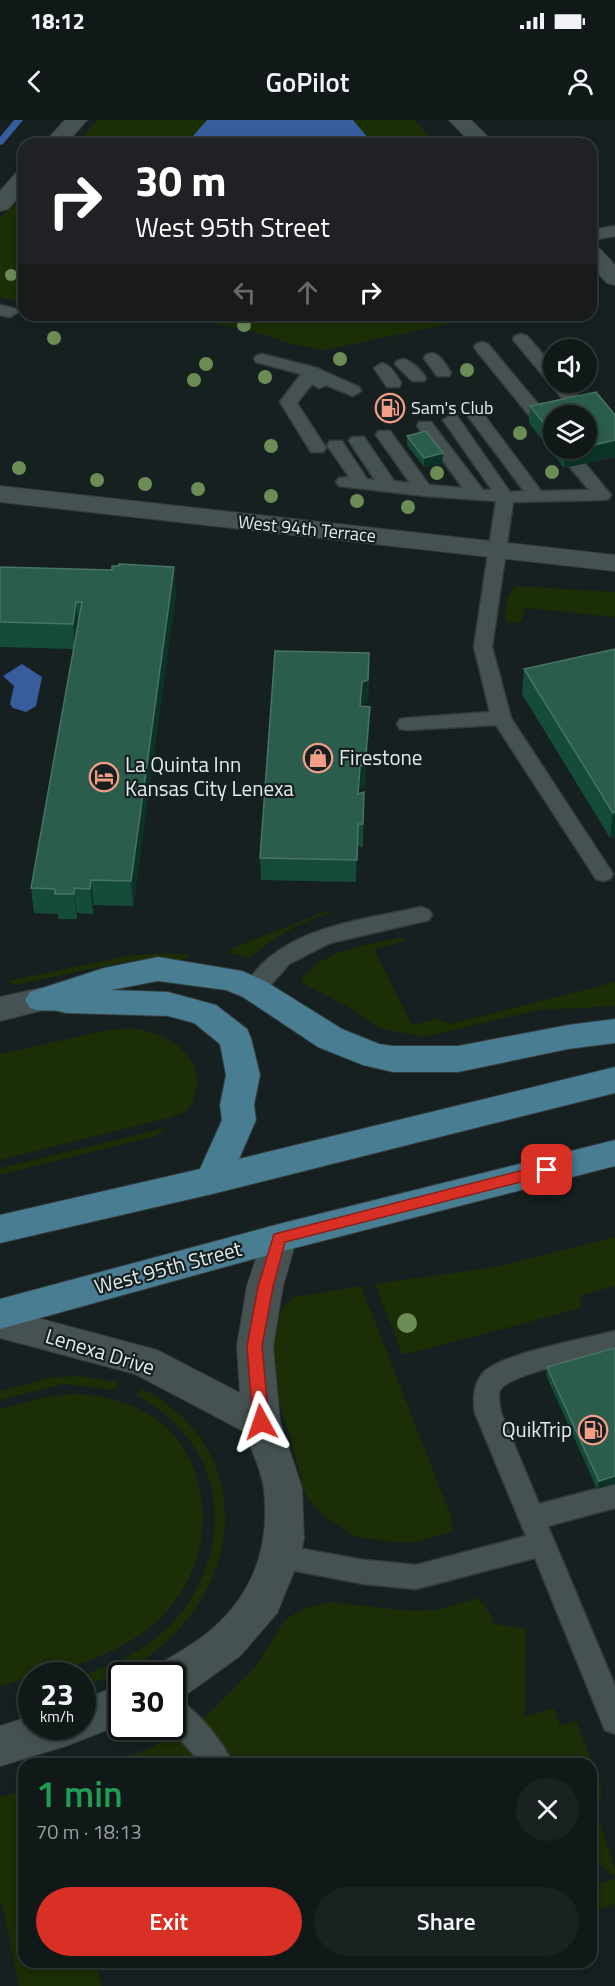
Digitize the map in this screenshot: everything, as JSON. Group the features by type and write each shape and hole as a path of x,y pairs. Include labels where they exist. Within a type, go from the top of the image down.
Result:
{"main road":[{"path":"41,1000 104,980 158,969 231,979 254,990 330,1038 375,1056 393,1059 458,1059 568,1037 615,1031"},
{"path":"41,1000 168,1004 206,1014 235,1038 243,1075 237,1106 239,1120 212,1180"},
{"path":"0,1229 212,1180 615,1080"},
{"name":"West 95th Street","path":"0,1314 279,1238 615,1153"}],"street":[{"path":"60,138 77,120"},
{"path":"459,120 478,138"},
{"path":"0,204 18,184"},
{"path":"597,259 615,278"},
{"name":"West 94th Terrace","path":"0,494 615,563"},
{"path":"0,1009 41,1000"},
{"path":"186,1670 226,1643 263,1600 280,1557 284,1539 283,1488 261,1422 255,1346 265,1287 279,1238"},
{"name":"Lenexa Drive","path":"0,1323 144,1361 261,1422"},
{"path":"0,1746 20,1740"}],"lane":[{"path":"597,234 615,231"},
{"path":"521,339 543,365"},
{"path":"482,347 542,420"},
{"path":"432,358 443,373"},
{"path":"262,360 311,371 329,388 353,392"},
{"path":"403,364 418,378"},
{"path":"381,369 393,383"},
{"path":"311,371 305,394 288,402 317,448"},
{"path":"567,393 577,405"},
{"path":"475,415 536,496"},
{"path":"451,420 504,497 483,647 501,718 603,874"},
{"path":"425,426 477,494"},
{"path":"384,435 425,491"},
{"path":"358,441 389,487"},
{"path":"336,445 353,483 504,497 609,494"},
{"path":"577,465 609,494"},
{"path":"407,723 501,718"},
{"path":"254,990 281,958 324,937 421,915"},
{"path":"615,1342 512,1369 495,1378 485,1396 488,1413 615,1720"},
{"path":"532,1518 615,1496"},
{"path":"280,1557 364,1572 416,1576 543,1544"},
{"path":"186,1724 215,1758"}],"green space":[{"path":"99,120 413,120 432,138 81,138"},
{"path":"18,202 18,301 0,297 0,218"},
{"path":"203,321 463,321 325,350 288,343 256,332"},
{"path":"516,586 615,592 615,617 525,608 521,622 507,623 505,614 507,603"},
{"path":"329,910 329,914 307,921 287,932 249,958 229,953 232,948"},
{"path":"403,937 405,941 374,949 412,1025 437,1019 450,1024 615,982 615,1006 539,1010 424,1037 379,1028 352,1009 301,982 309,971 332,955"},
{"path":"163,953 190,955 179,961 134,960 20,984 7,981 127,956"},
{"path":"134,1028 164,1038 177,1045 187,1055 194,1067 197,1080 195,1095 187,1111 168,1118 0,1160 0,1054 108,1030"},
{"path":"165,1128 159,1134 148,1138 0,1175 0,1168"},
{"path":"615,1237 615,1286 579,1296 582,1304 578,1309 403,1355 375,1284 495,1267"},
{"path":"361,1286 452,1519 451,1532 415,1542 357,1537 325,1517 308,1499 304,1491 290,1436 269,1376 274,1322 286,1304 294,1297"},
{"path":"78,1376 118,1382 115,1390 64,1384 0,1400 0,1391 48,1378"},
{"path":"143,1389 188,1423 214,1463 225,1508 220,1554 202,1598 173,1636 137,1662 116,1662 155,1638 179,1615 189,1602 204,1573 213,1543 215,1514 211,1486 201,1459 185,1435 164,1413 136,1395"},
{"path":"78,1394 114,1400 149,1415 169,1430 185,1451 196,1475 202,1501 202,1527 198,1553 189,1578 175,1601 157,1621 140,1635 122,1646 84,1662 18,1662 18,1681 0,1686 0,1409 46,1397"},
{"path":"478,1598 489,1612 494,1624 526,1629 525,1717 553,1708 560,1725 570,1723 571,1717 573,1722 576,1721 590,1758 125,1758 165,1740 186,1740 186,1729 203,1720 255,1668 284,1621 302,1609 331,1602 412,1611 440,1609"},
{"path":"108,1666 108,1675 96,1680 96,1670"},
{"path":"597,1775 601,1785 601,1797 597,1804"},
{"path":"18,1792 18,1968 98,1968 102,1986 19,1986 2,1904 0,1905 0,1797"},
{"path":"597,1814 615,1869 615,1876 597,1863"},
{"path":"615,1879 615,1904 597,1911 597,1884"}],"water":[{"path":"207,120 353,120 368,138 191,138"},
{"path":"22,664 42,677 36,706 26,712 13,708 10,704 14,686 3,676"}],"building":[{"path":"597,393 615,415 615,440 597,444 597,405 543,405 543,422 530,406"},
{"path":"426,431 443,453 424,458 407,436"},
{"name":"La Quinta Inn Kansas City Lenexa","path":"119,564 174,567 131,881 91,880 90,889 74,888 74,894 55,894 55,889 31,888 82,602 76,602 73,624 0,622 0,567 112,570 112,566 119,566"},
{"path":"615,649 615,812 613,813 524,669"},
{"name":"Firestone","path":"275,651 369,653 368,680 362,682 360,706 370,707 365,765 360,766 358,794 364,792 363,824 358,824 357,860 260,858"},
{"name":"QuikTrip","path":"615,1348 615,1476 599,1481 547,1367"}],"waterway":[{"path":"0,142 19,120"}],"place":[{"name":"Sam's Club","path":"390,408"},
{"name":"Firestone","path":"318,758"},
{"name":"La Quinta Inn Kansas City Lenexa","path":"104,777"},
{"name":"QuikTrip","path":"593,1430"}],"route":[{"path":"261,1422 255,1346 265,1287 279,1238 547,1170"}]}
